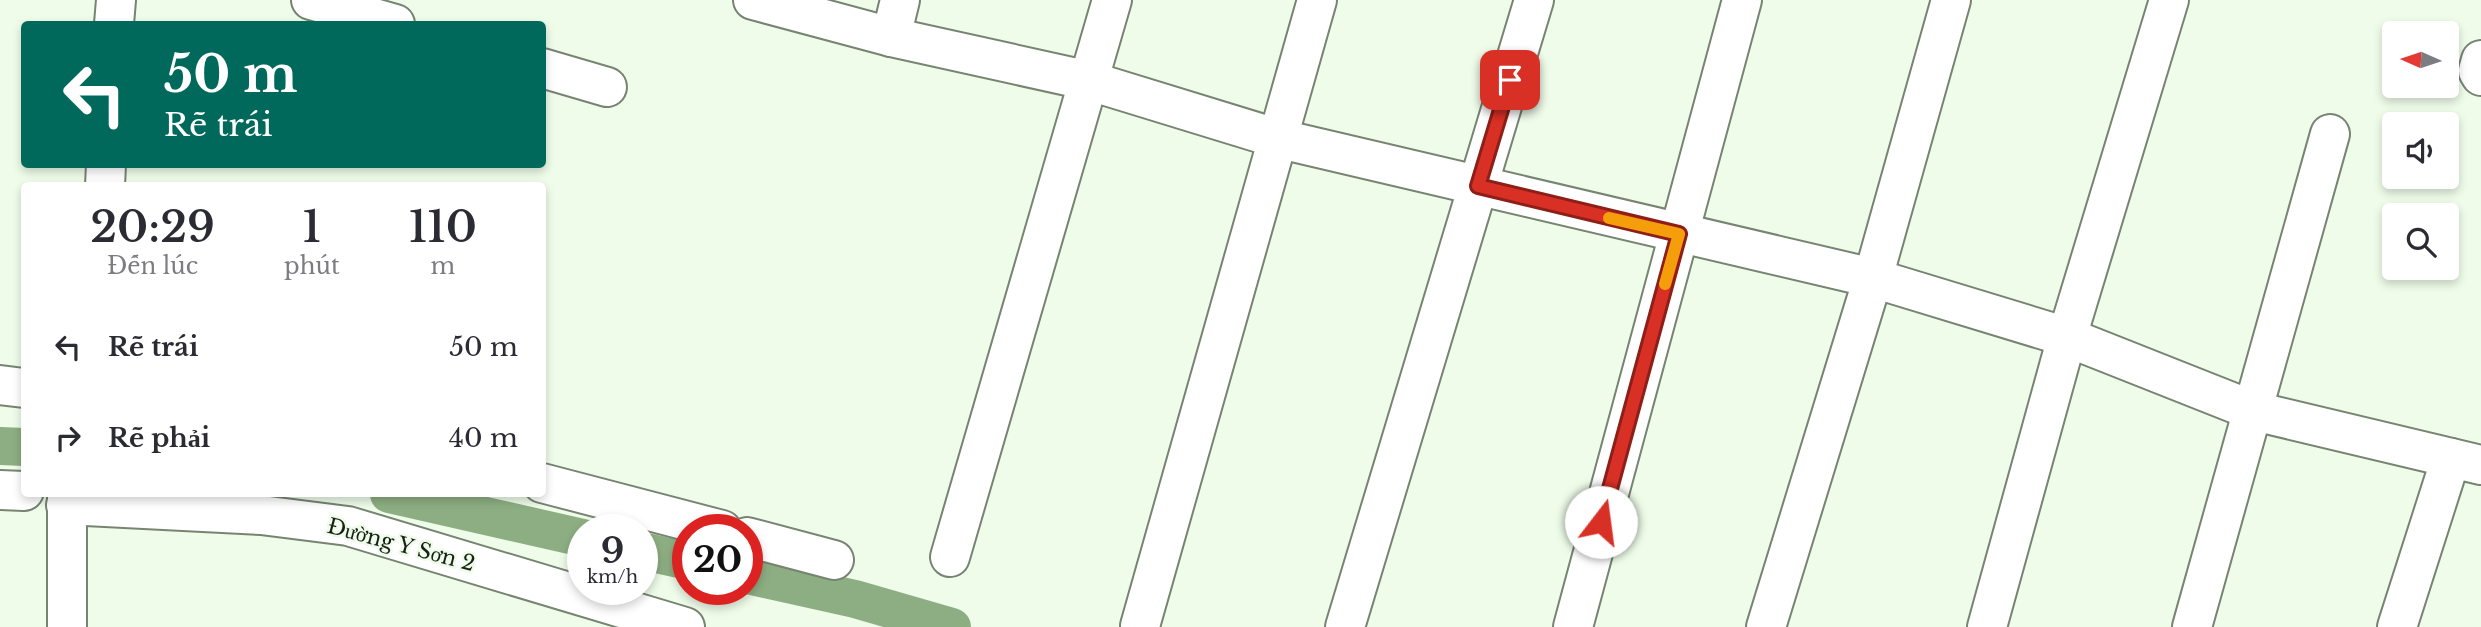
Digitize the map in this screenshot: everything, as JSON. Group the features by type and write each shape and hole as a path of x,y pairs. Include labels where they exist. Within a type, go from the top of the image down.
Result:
{"street":[{"path":"114,21 116,0"},
{"path":"312,0 385,21"},
{"path":"753,0 891,37 1090,81 1276,138 1873,278 2067,337 2254,411 2466,461 2396,627"},
{"path":"891,37 900,0"},
{"path":"950,557 1112,0"},
{"path":"1140,626 1317,0"},
{"path":"1345,627 1534,0"},
{"path":"1573,627 1742,0"},
{"path":"1766,627 1873,278 1951,0"},
{"path":"1987,627 2067,337 2169,0"},
{"path":"2481,60 2478,71 2481,76"},
{"path":"546,69 607,87"},
{"path":"2192,627 2330,134"},
{"path":"0,385 21,388"},
{"path":"546,484 672,517"},
{"path":"0,490 21,491"},
{"path":"67,499 67,627"},
{"name":"Đường Y Sơn 2","path":"67,499 261,515 348,526 685,627"},
{"path":"763,541 834,560"}],"waterway":[{"path":"0,446 21,447"},
{"path":"402,497 567,534"},
{"path":"658,554 672,558"},
{"path":"763,579 855,599 952,627"}],"slow traffic":[{"path":"1609,218 1679,234 1665,284"}],"route":[{"path":"1510,80 1478,186 1679,234 1601,522"}]}
